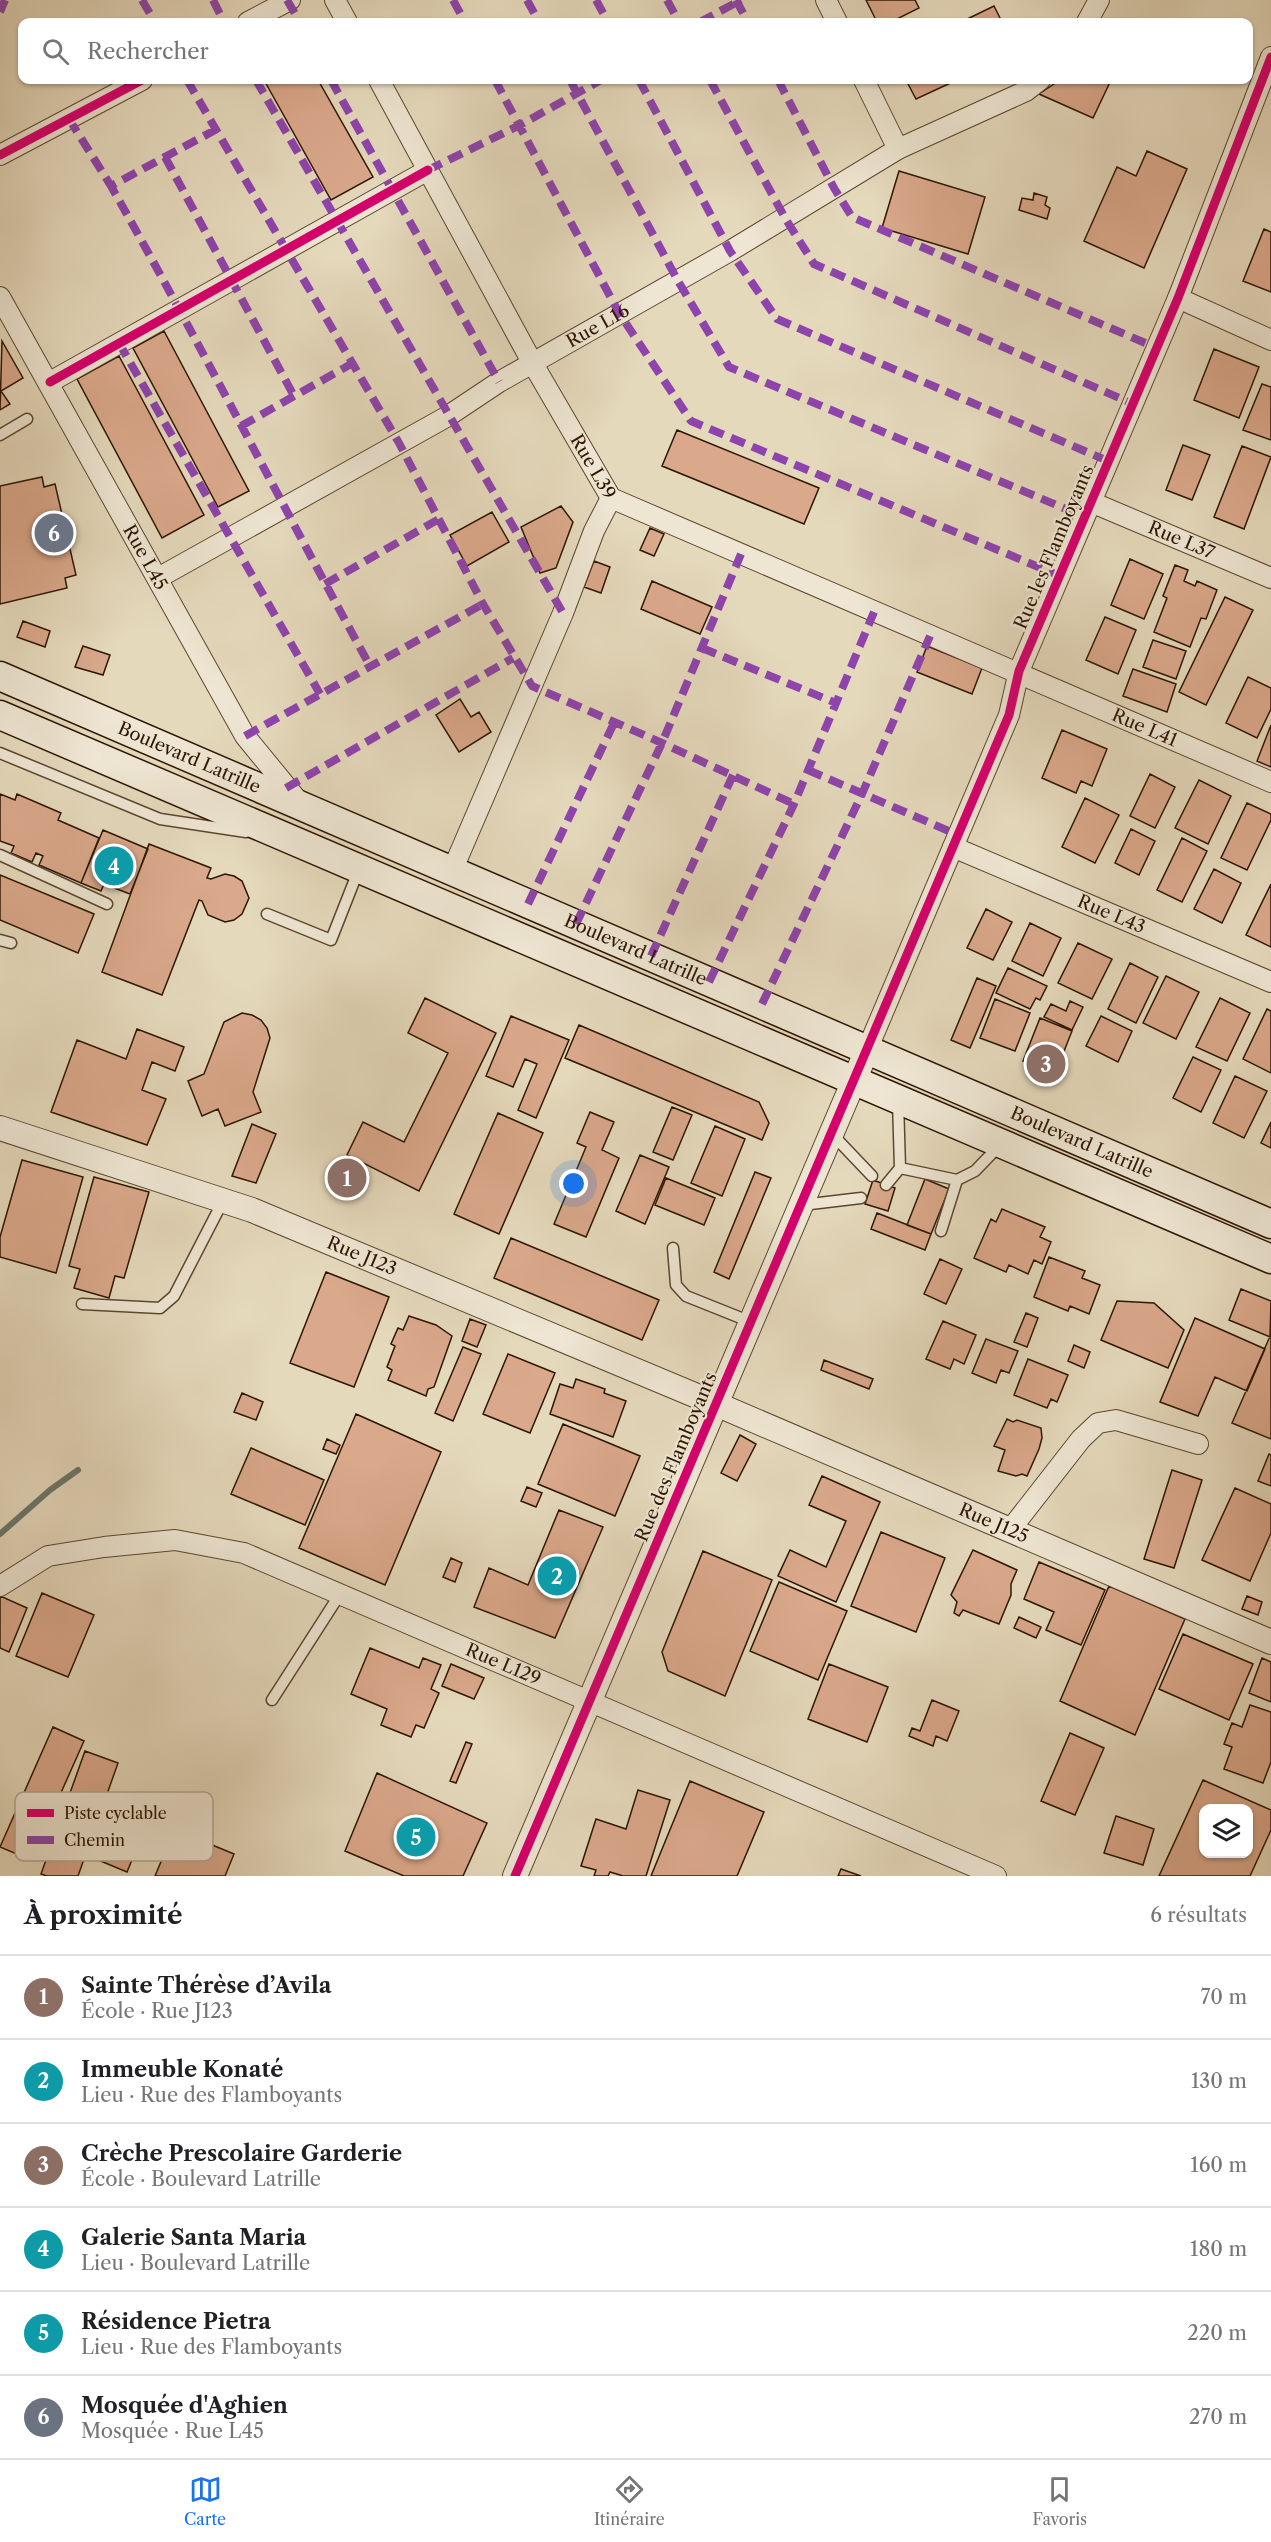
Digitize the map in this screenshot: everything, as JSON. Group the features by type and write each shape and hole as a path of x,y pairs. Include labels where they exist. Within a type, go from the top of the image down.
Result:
{"main road":[{"name":"Boulevard Latrille","path":"0,676 306,810 1271,1224"},
{"name":"Boulevard Latrille","path":"0,716 855,1079 1271,1259"}],"street":[{"path":"256,18 290,0"},
{"path":"335,0 345,18"},
{"path":"826,0 835,18"},
{"path":"1089,18 1099,0"},
{"name":"Rue les Flamboyants","path":"867,1050 1009,715 1019,671 1178,298 1271,57"},
{"path":"0,155 134,84"},
{"name":"Rue L39","path":"381,84 533,364 611,498 930,636 1019,671"},
{"path":"866,84 898,149"},
{"name":"Rue L16","path":"158,578 448,416 499,382 730,251 898,149 1026,91 1035,84"},
{"path":"50,382 429,170"},
{"name":"Rue L45","path":"0,297 50,382 245,736 306,810"},
{"path":"1178,298 1271,339"},
{"path":"452,871 563,613 594,531 611,498"},
{"name":"Rue L37","path":"1091,502 1271,578"},
{"name":"Rue L41","path":"1019,671 1068,695 1271,782"},
{"name":"Rue L43","path":"953,847 1271,982"},
{"name":"Rue des Flamboyants","path":"515,1876 867,1050"},
{"name":"Rue J123","path":"0,1128 252,1210 716,1404"},
{"name":"Rue J125","path":"716,1404 1271,1642"},
{"path":"1010,1530 1080,1439 1098,1423 1116,1420 1198,1444"},
{"name":"Rue L129","path":"0,1586 48,1556 104,1548 175,1540 244,1553 996,1876"}],"lane":[{"path":"0,435 27,419"},
{"path":"0,753 160,819 288,838"},
{"path":"0,855 107,904"},
{"path":"267,914 331,940 360,869"},
{"path":"886,1185 900,1168 898,1098"},
{"path":"831,1134 873,1176"},
{"path":"900,1168 957,1180 975,1171 1002,1143"},
{"path":"941,1231 957,1180"},
{"path":"801,1205 861,1198"},
{"path":"82,1304 160,1308 174,1296 223,1201"},
{"path":"672,1248 676,1285 686,1296 751,1322"},
{"path":"272,1700 340,1594"}],"building":[{"path":"866,0 915,0 919,8 899,18 875,18"},
{"path":"994,6 1000,18 969,18"},
{"path":"266,84 320,84 373,177 331,200"},
{"path":"908,84 948,84 916,99"},
{"path":"1054,84 1109,84 1093,118 1039,94"},
{"path":"1147,151 1187,169 1144,268 1084,241 1117,167 1136,176"},
{"path":"899,171 985,197 968,254 882,228"},
{"path":"1034,193 1047,197 1045,205 1050,208 1047,219 1019,210 1022,198 1033,200"},
{"path":"1264,229 1271,232 1271,292 1243,281"},
{"path":"164,331 249,491 218,507 133,348"},
{"path":"2,341 23,378 1,391 10,404 0,410"},
{"path":"1214,349 1259,367 1239,418 1194,400"},
{"path":"119,356 204,515 162,538 77,379"},
{"path":"1262,384 1271,387 1271,440 1243,430"},
{"path":"677,430 819,488 804,524 662,466"},
{"path":"1183,445 1210,455 1192,500 1166,490"},
{"path":"1242,446 1271,457 1244,529 1214,517"},
{"path":"42,477 44,487 55,484 76,575 65,578 67,588 0,604 0,486"},
{"path":"561,506 573,522 556,568 540,573 521,527"},
{"path":"492,512 509,542 467,566 450,535"},
{"path":"650,528 664,534 654,556 640,550"},
{"path":"1130,559 1163,574 1144,619 1111,605"},
{"path":"594,561 610,567 601,593 584,587"},
{"path":"1175,565 1188,570 1184,581 1195,586 1197,581 1217,590 1206,619 1201,618 1190,647 1154,632 1167,598 1163,596"},
{"path":"652,581 712,607 700,634 641,609"},
{"path":"1225,597 1253,610 1206,705 1179,692"},
{"path":"1105,617 1136,630 1118,674 1086,660"},
{"path":"23,621 50,631 45,647 17,637"},
{"path":"1153,640 1186,651 1176,679 1143,667"},
{"path":"83,646 110,655 103,675 75,667"},
{"path":"927,646 982,668 972,694 917,672"},
{"path":"1133,669 1176,684 1167,712 1123,696"},
{"path":"1248,677 1271,688 1271,709 1257,738 1226,723"},
{"path":"460,699 471,717 479,712 491,732 459,752 436,715"},
{"path":"1271,725 1271,767 1257,761"},
{"path":"1062,730 1107,749 1092,786 1081,781 1076,793 1042,778"},
{"path":"1150,774 1175,787 1155,828 1130,816"},
{"path":"1199,780 1231,796 1208,844 1175,828"},
{"path":"0,794 15,800 17,794 61,813 58,820 99,838 81,883 39,865 43,856 36,853 32,862 11,853 14,846 0,841"},
{"path":"1085,798 1119,815 1095,863 1062,847"},
{"path":"1247,803 1271,814 1271,820 1247,870 1221,858"},
{"path":"1131,829 1155,841 1139,875 1115,863"},
{"path":"103,830 148,849 130,894 104,884 101,891 81,883"},
{"path":"1182,838 1207,851 1182,902 1157,890"},
{"path":"149,844 211,868 207,878 211,879 225,874 234,876 242,881 249,898 242,914 234,920 225,922 208,915 202,901 199,900 162,995 102,972"},
{"path":"1214,869 1241,883 1222,923 1194,909"},
{"path":"0,875 94,914 78,953 0,920"},
{"path":"1271,884 1271,947 1246,935"},
{"path":"986,909 1012,922 993,960 967,948"},
{"path":"1030,923 1061,938 1043,976 1012,961"},
{"path":"1078,943 1112,959 1092,999 1058,983"},
{"path":"1130,963 1158,977 1136,1023 1108,1009"},
{"path":"1008,968 1047,986 1040,1000 1036,998 1030,1009 996,993"},
{"path":"1166,976 1199,992 1176,1039 1143,1023"},
{"path":"977,978 996,986 970,1048 951,1040"},
{"path":"425,998 496,1033 419,1191 347,1155 363,1122 404,1142 448,1053 408,1033"},
{"path":"1220,998 1250,1013 1227,1061 1196,1047"},
{"path":"995,999 1030,1013 1015,1051 980,1038"},
{"path":"1070,1001 1083,1007 1072,1030 1044,1017 1051,1004 1066,1011"},
{"path":"1267,1009 1271,1011 1271,1073 1243,1059"},
{"path":"242,1013 261,1020 270,1038 253,1092 261,1112 225,1126 218,1109 202,1116 188,1081 204,1074 224,1022"},
{"path":"511,1016 569,1040 536,1118 518,1110 537,1064 525,1059 513,1087 486,1076"},
{"path":"1101,1016 1132,1031 1118,1062 1086,1046"},
{"path":"1040,1018 1072,1031 1055,1074 1023,1061"},
{"path":"579,1025 759,1102 769,1123 762,1140 565,1058"},
{"path":"137,1029 184,1047 175,1071 152,1062 142,1090 166,1099 147,1145 51,1112 77,1040 126,1059"},
{"path":"1193,1057 1221,1070 1201,1112 1173,1098"},
{"path":"1235,1076 1267,1091 1244,1138 1213,1123"},
{"path":"672,1107 692,1115 673,1160 653,1152"},
{"path":"590,1112 614,1122 602,1150 619,1158 586,1237 554,1224 586,1147 577,1143"},
{"path":"498,1113 543,1133 499,1234 454,1214"},
{"path":"1271,1122 1271,1148 1261,1143"},
{"path":"252,1124 276,1134 256,1183 232,1176"},
{"path":"715,1126 745,1139 722,1196 691,1183"},
{"path":"640,1155 669,1167 645,1224 616,1211"},
{"path":"22,1160 83,1177 56,1273 0,1257 0,1237"},
{"path":"755,1172 771,1178 729,1279 714,1272"},
{"path":"94,1177 149,1192 124,1278 115,1276 109,1298 74,1288 80,1269 69,1266"},
{"path":"666,1178 715,1198 704,1225 655,1205"},
{"path":"925,1179 949,1189 931,1234 907,1225"},
{"path":"873,1180 895,1188 888,1211 865,1204"},
{"path":"1002,1209 1045,1227 1040,1237 1051,1242 1042,1264 1034,1260 1028,1274 1009,1265 1006,1272 974,1258 991,1219 996,1222"},
{"path":"877,1213 931,1234 925,1250 871,1229"},
{"path":"511,1238 659,1300 642,1340 494,1278"},
{"path":"1049,1257 1085,1271 1082,1278 1100,1285 1089,1314 1070,1306 1068,1311 1034,1297"},
{"path":"940,1259 962,1269 946,1304 924,1294"},
{"path":"326,1272 389,1297 354,1387 290,1363"},
{"path":"1241,1289 1271,1301 1270,1337 1229,1320"},
{"path":"1117,1301 1154,1303 1184,1330 1168,1368 1101,1340"},
{"path":"1026,1313 1038,1318 1027,1347 1014,1342"},
{"path":"409,1316 436,1325 452,1336 434,1387 428,1389 426,1396 388,1380 392,1370 387,1367 395,1346 391,1344 398,1328 403,1330"},
{"path":"1195,1318 1265,1349 1247,1391 1215,1377 1198,1416 1160,1402"},
{"path":"470,1319 486,1325 477,1347 462,1341"},
{"path":"943,1321 976,1335 964,1364 954,1359 950,1369 926,1359"},
{"path":"1271,1334 1271,1439 1232,1423"},
{"path":"986,1339 1018,1351 1009,1373 1001,1370 996,1383 972,1373"},
{"path":"1074,1345 1090,1352 1084,1368 1068,1361"},
{"path":"463,1347 481,1354 453,1421 435,1413"},
{"path":"508,1354 555,1373 530,1433 483,1414"},
{"path":"1028,1359 1068,1375 1057,1402 1051,1399 1047,1408 1014,1395"},
{"path":"824,1360 873,1379 869,1389 821,1370"},
{"path":"576,1379 605,1389 604,1393 626,1401 613,1437 550,1414 560,1384 573,1388"},
{"path":"242,1393 263,1402 256,1420 234,1412"},
{"path":"356,1414 441,1452 385,1585 299,1548"},
{"path":"1007,1419 1041,1428 1042,1438 1039,1449 1027,1476 1022,1474 1016,1476 998,1471 1005,1450 994,1446"},
{"path":"563,1424 640,1456 615,1516 538,1484"},
{"path":"740,1435 756,1444 737,1481 721,1473"},
{"path":"327,1439 340,1445 336,1454 323,1449"},
{"path":"251,1448 324,1480 305,1525 231,1494"},
{"path":"1269,1454 1271,1455 1271,1486 1258,1481"},
{"path":"1172,1470 1202,1480 1174,1568 1144,1559"},
{"path":"822,1476 880,1502 836,1602 778,1576 790,1550 826,1567 846,1521 809,1505"},
{"path":"527,1487 542,1493 536,1507 521,1501"},
{"path":"1235,1488 1271,1504 1271,1533 1250,1581 1202,1560"},
{"path":"559,1510 603,1527 555,1638 474,1607 489,1568 528,1585"},
{"path":"881,1532 945,1558 916,1632 851,1606"},
{"path":"973,1550 1017,1570 1011,1584 1011,1595 999,1624 963,1610 959,1616 954,1613 957,1602 951,1595"},
{"path":"703,1551 772,1580 725,1696 668,1671 662,1652"},
{"path":"451,1558 462,1563 455,1582 443,1577"},
{"path":"1039,1562 1105,1590 1081,1645 1046,1630 1054,1612 1024,1599"},
{"path":"779,1582 847,1611 818,1680 750,1651"},
{"path":"1109,1586 1185,1619 1135,1735 1060,1701"},
{"path":"42,1593 94,1615 68,1677 16,1656"},
{"path":"0,1596 27,1608 9,1652 0,1648"},
{"path":"1247,1596 1262,1602 1258,1615 1242,1609"},
{"path":"1019,1617 1041,1627 1036,1638 1014,1628"},
{"path":"1183,1634 1253,1664 1229,1720 1159,1689"},
{"path":"370,1648 419,1668 423,1658 441,1665 431,1689 439,1693 424,1728 416,1725 411,1737 381,1725 387,1709 351,1694"},
{"path":"1262,1658 1271,1662 1271,1702 1249,1693"},
{"path":"451,1664 484,1678 474,1699 442,1686"},
{"path":"829,1664 888,1687 867,1742 808,1719"},
{"path":"932,1700 959,1711 947,1741 936,1736 933,1746 909,1736 912,1728 920,1731"},
{"path":"1250,1705 1271,1712 1271,1762 1263,1783 1224,1769 1232,1747 1224,1744 1232,1723 1242,1727"},
{"path":"53,1727 84,1741 61,1792 24,1792"},
{"path":"1070,1733 1104,1748 1075,1815 1041,1801"},
{"path":"466,1742 472,1744 456,1783 450,1781"},
{"path":"85,1751 118,1763 108,1792 70,1792"},
{"path":"377,1773 487,1823 463,1876 404,1876 345,1851"},
{"path":"1203,1780 1271,1810 1271,1830 1250,1876 1159,1876"},
{"path":"690,1781 764,1812 737,1876 651,1876"},
{"path":"638,1790 670,1800 646,1876 623,1876 610,1872 608,1876 594,1876 596,1870 581,1866 596,1819 626,1829"},
{"path":"15,1813 15,1853 0,1847"},
{"path":"1116,1816 1154,1829 1143,1865 1104,1853"},
{"path":"213,1845 234,1854 225,1876 155,1876 161,1861 213,1861"},
{"path":"46,1861 83,1861 78,1876 41,1874"},
{"path":"101,1861 132,1861 127,1872"},
{"path":"841,1869 861,1876 838,1876"}],"waterway":[{"path":"0,1534 50,1490 78,1470"}],"marked path":[{"path":"0,12 5,0"},
{"path":"142,0 153,18"},
{"path":"213,0 222,18"},
{"path":"287,0 298,18"},
{"path":"453,0 463,18"},
{"path":"527,0 537,18"},
{"path":"596,0 606,18"},
{"path":"667,0 677,18"},
{"path":"736,0 746,18"},
{"path":"707,18 741,0"},
{"path":"189,84 399,443 483,604 532,686 794,804"},
{"path":"258,84 563,613"},
{"path":"333,84 499,382"},
{"path":"497,84 619,313 691,421 1060,576"},
{"path":"572,84 678,281 729,367 1085,517"},
{"path":"428,170 520,125 594,84"},
{"path":"641,84 730,251 777,319 1108,461"},
{"path":"712,84 785,218 814,264 1133,404"},
{"path":"780,84 834,188 852,217 1157,348"},
{"path":"69,119 111,186"},
{"path":"217,129 111,186 370,666"},
{"path":"165,157 294,396"},
{"path":"119,343 320,694"},
{"path":"241,426 353,363"},
{"path":"325,584 439,519"},
{"path":"576,924 662,743 741,554"},
{"path":"245,736 483,604"},
{"path":"709,982 794,804 874,612"},
{"path":"762,1004 862,794 930,636"},
{"path":"702,648 836,703"},
{"path":"286,788 513,658"},
{"path":"528,904 614,723"},
{"path":"808,770 958,835"},
{"path":"651,956 733,775"}],"cycle path":[{"path":"515,1876 1009,715 1019,671 1178,298 1271,57"},
{"path":"0,155 134,84"},
{"path":"50,382 428,170"}],"place":[{"name":"Mosquée d'Aghien","path":"54,533"},
{"name":"Galerie Santa Maria","path":"114,866"},
{"name":"Crèche Prescolaire Garderie","path":"1046,1064"},
{"name":"Sainte Thérèse d’Avila","path":"347,1178"},
{"name":"Immeuble Konaté","path":"557,1576"},
{"name":"Résidence Pietra","path":"416,1837"}]}
